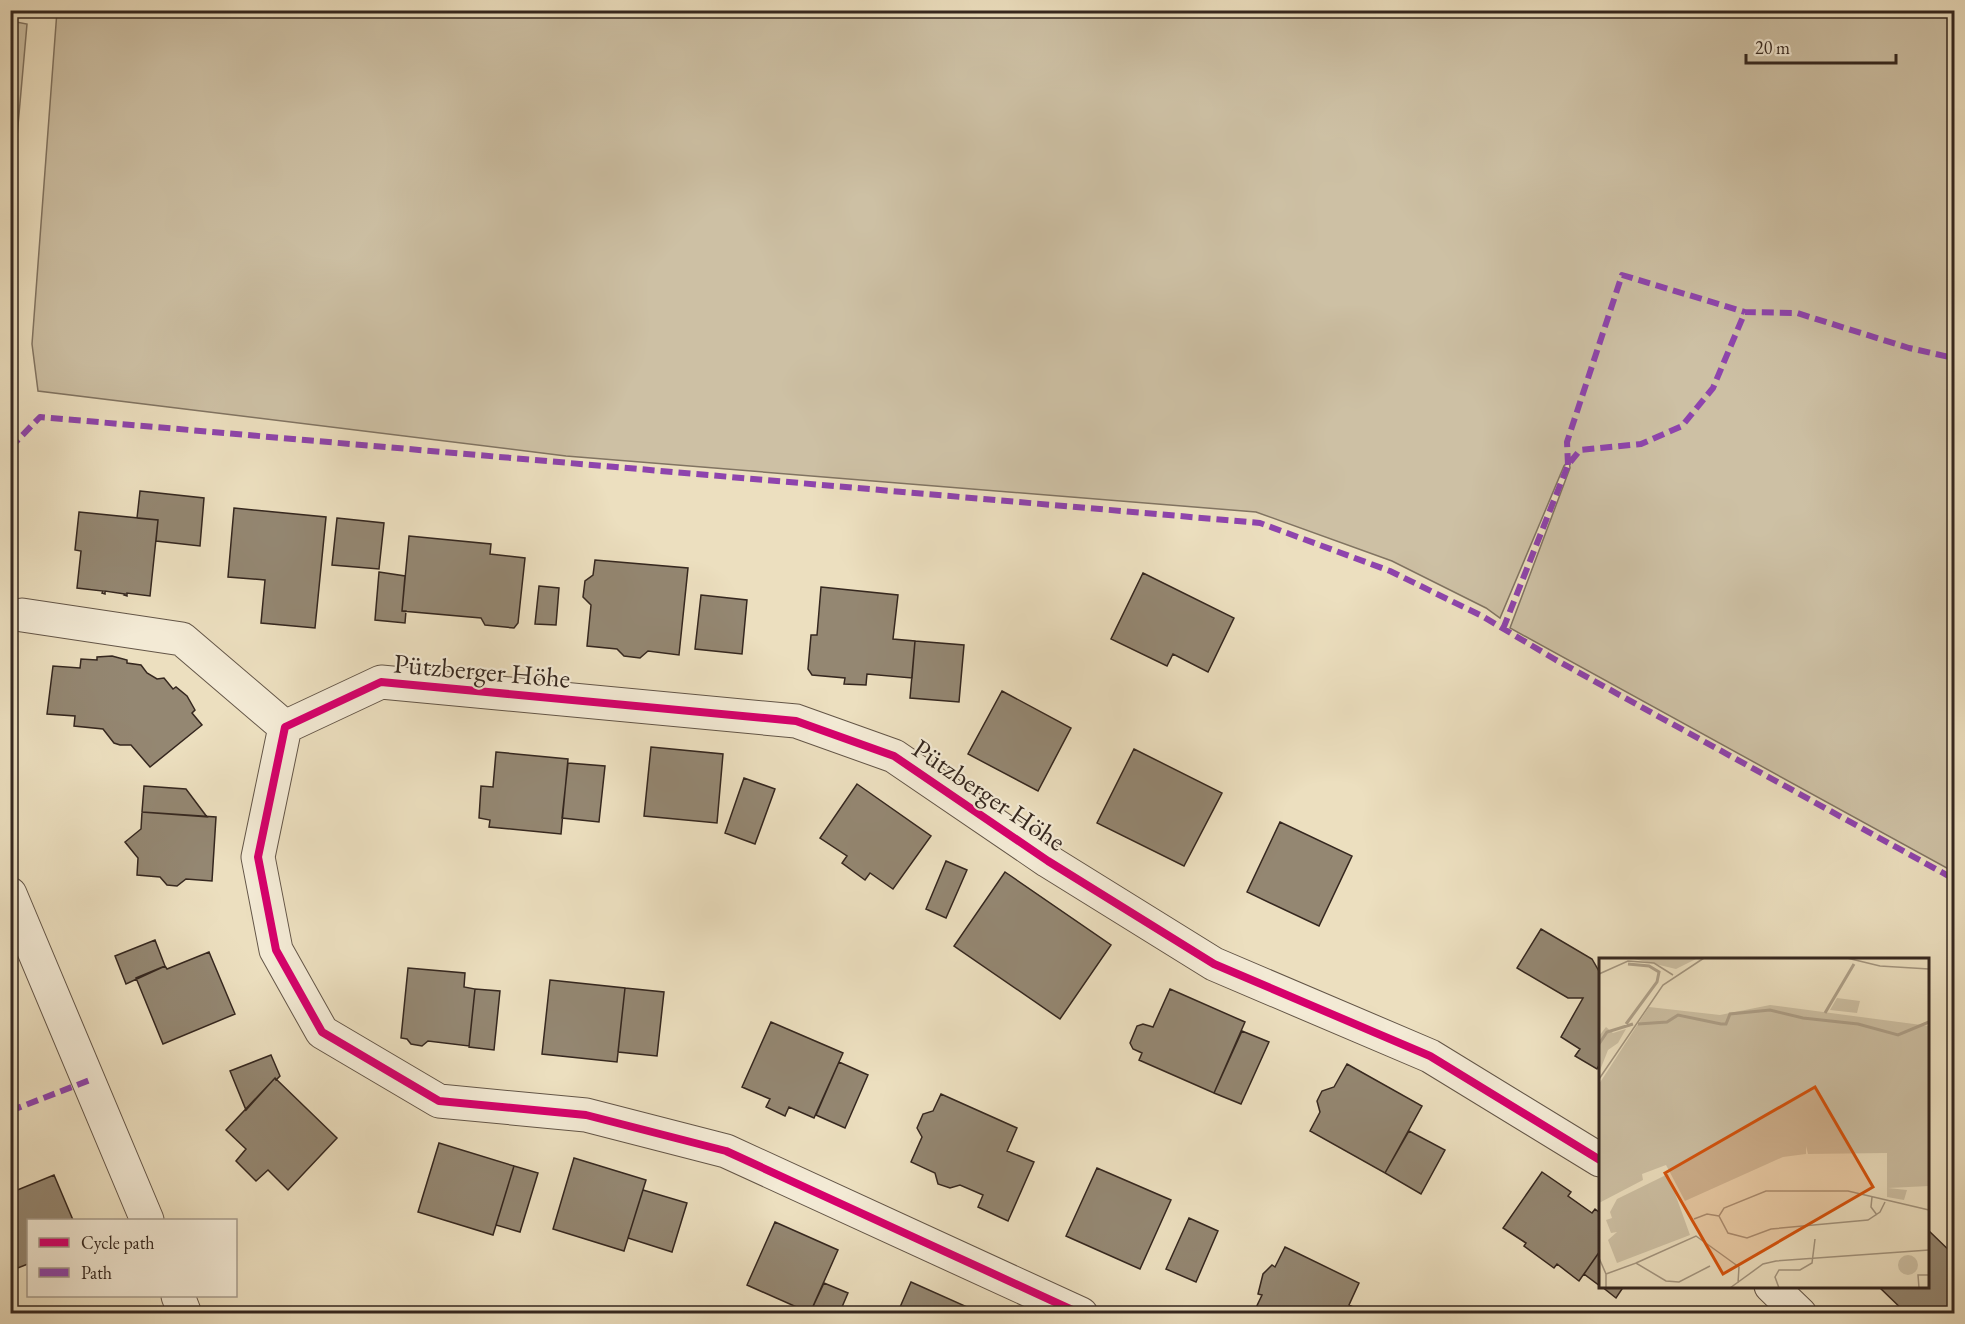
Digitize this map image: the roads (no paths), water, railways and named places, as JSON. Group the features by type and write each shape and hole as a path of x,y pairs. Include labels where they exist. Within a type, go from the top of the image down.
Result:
{"street":[{"path":"22,615 182,639 285,728 258,857 276,950 322,1032 439,1101 586,1115 726,1151 1081,1314"},
{"name":"Pützberger Höhe","path":"285,728 381,682 796,721 894,756 1048,861 1214,964 1430,1056 1599,1159"},
{"path":"10,894 146,1219"},
{"path":"1772,1288 1800,1314"},
{"path":"178,1297 185,1314"}]}
